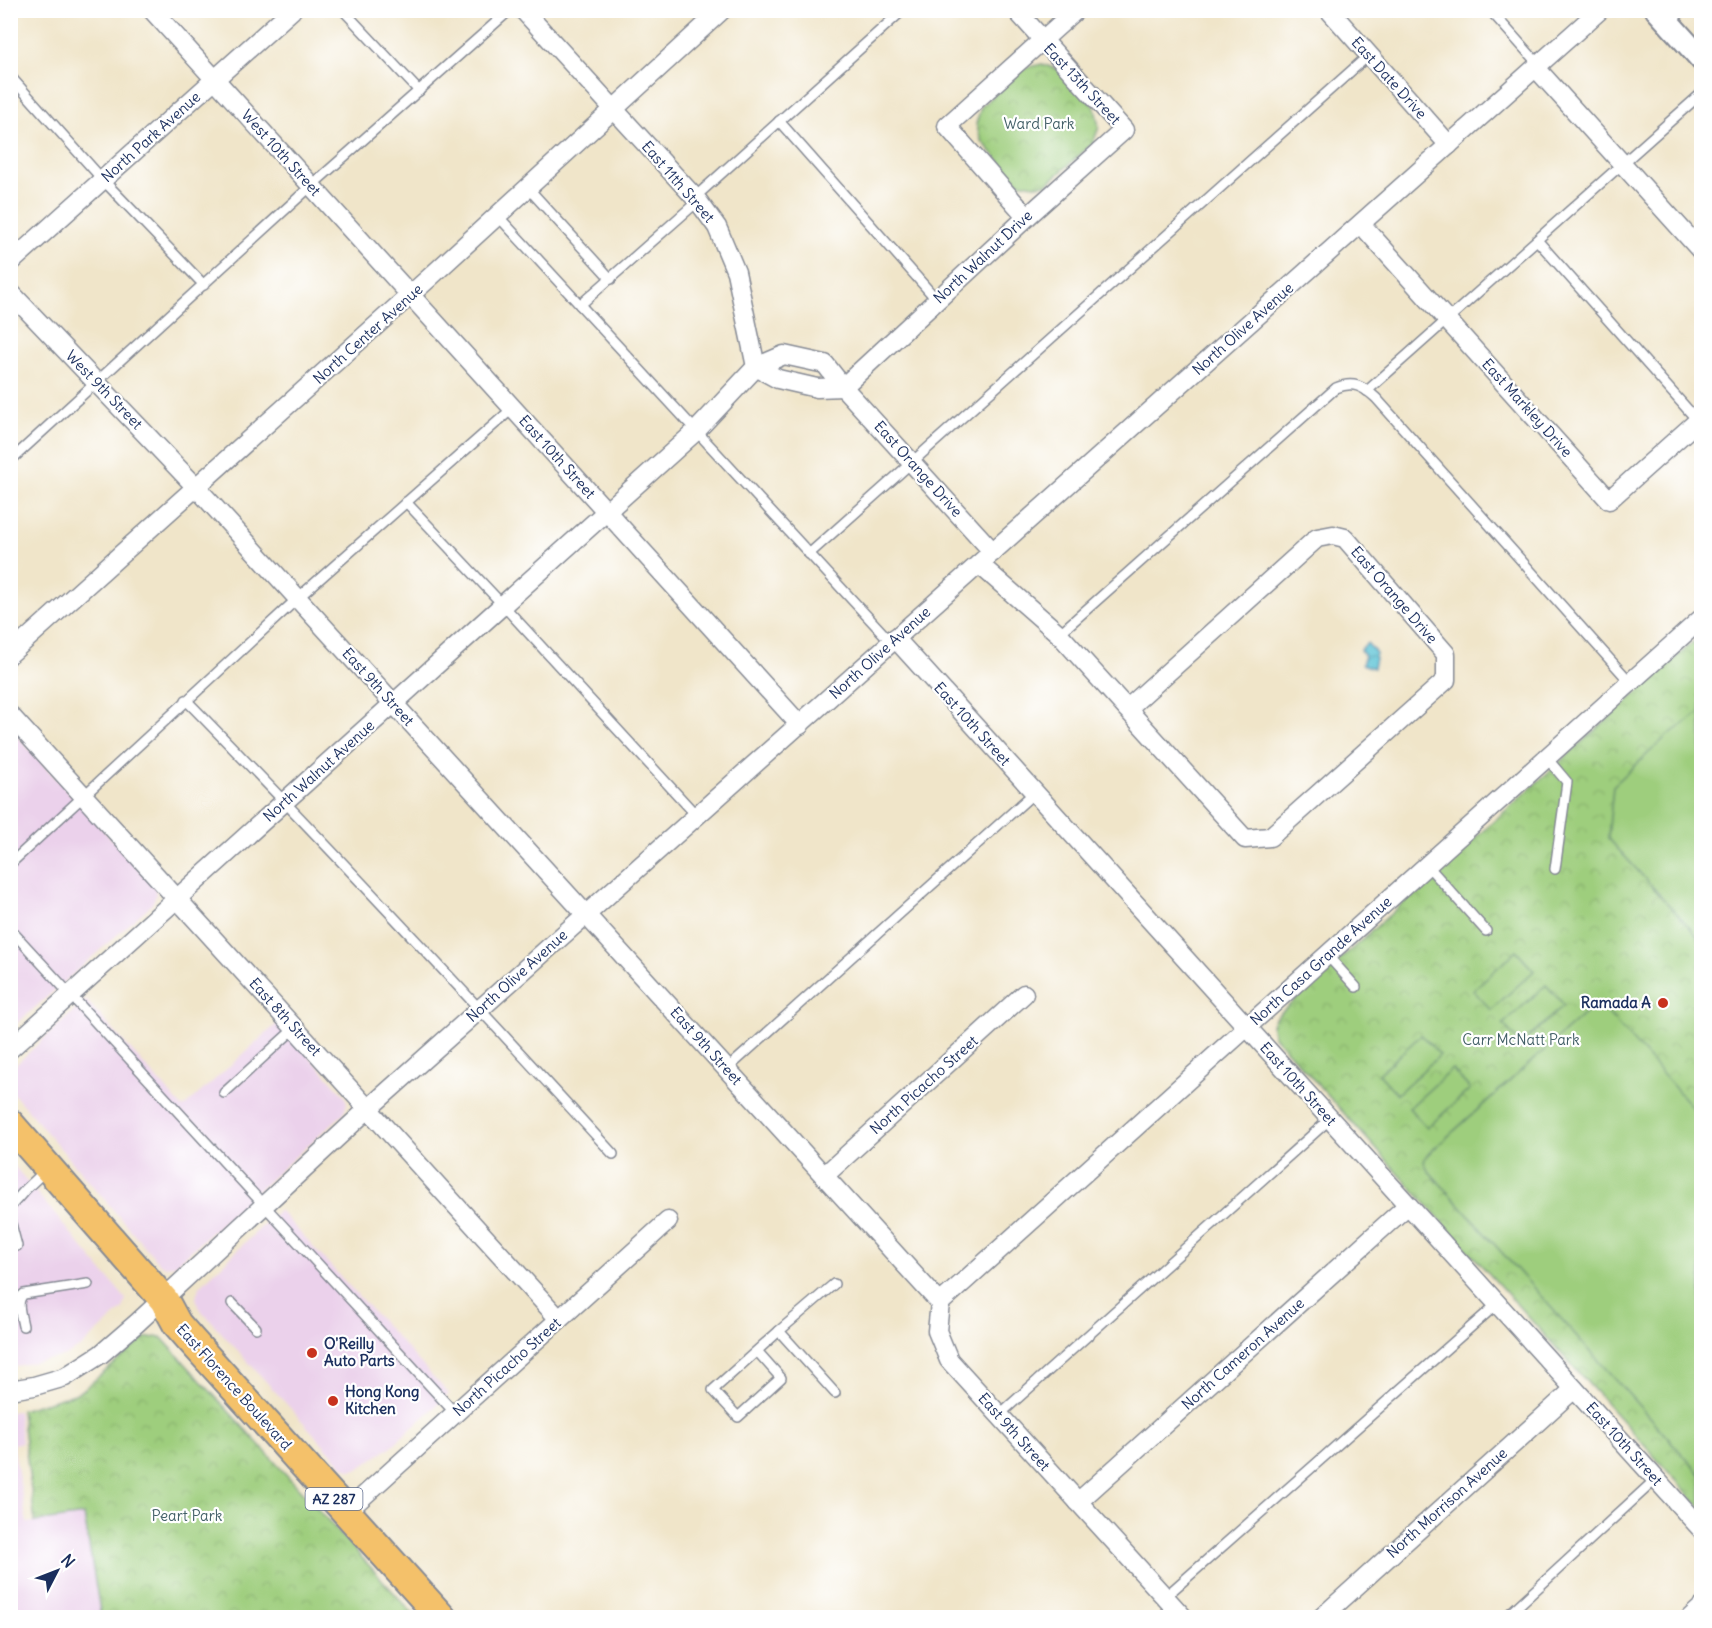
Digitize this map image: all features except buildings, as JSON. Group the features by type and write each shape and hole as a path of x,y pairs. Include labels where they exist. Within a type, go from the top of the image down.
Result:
{"main road":[{"name":"East Florence Boulevard","path":"10,1124 164,1300 181,1329 442,1617"}],"street":[{"name":"West 10th Street","path":"152,10 410,295"},
{"name":"North Park Avenue","path":"10,263 292,10"},
{"name":"East 11th Street","path":"523,10 696,200 717,227 736,272 756,367"},
{"name":"North Center Avenue","path":"10,654 498,216 722,10"},
{"name":"East 13th Street","path":"1016,10 1124,130"},
{"path":"1027,216 947,126 1076,10"},
{"name":"East Date Drive","path":"1329,10 1449,145"},
{"name":"North Olive Avenue","path":"10,1390 66,1377 101,1354 164,1300 368,1109 1600,10"},
{"path":"1670,15 1701,60"},
{"path":"1537,67 1701,252"},
{"name":"North Walnut Drive","path":"843,387 1027,216 1124,130"},
{"name":"East Markley Drive","path":"1361,224 1609,500 1699,418"},
{"name":"West 9th Street","path":"10,292 197,488"},
{"name":"East 10th Street","path":"410,295 800,725"},
{"name":"East Orange Drive","path":"756,367 784,355 825,364 843,387 912,462 986,558 1059,634 1127,710 1245,839 1270,837 1446,680 1446,654 1345,538 1333,535 1317,538 1127,710"},
{"path":"756,367 778,379 817,388 843,387"},
{"name":"North Walnut Avenue","path":"10,1049 696,431 756,367"},
{"name":"East 9th Street","path":"197,488 940,1303 937,1331 948,1360 1184,1617"},
{"name":"North Casa Grande Avenue","path":"940,1303 1701,618"},
{"name":"East 10th Street","path":"893,640 1035,792 1701,1530"},
{"name":"East 8th Street","path":"10,715 559,1319"},
{"name":"North Picacho Street","path":"824,1176 1024,994"},
{"name":"North Cameron Avenue","path":"1078,1502 1408,1205"},
{"name":"North Picacho Street","path":"346,1512 671,1219"},
{"name":"North Morrison Avenue","path":"1321,1617 1574,1389"},
{"path":"1690,1617 1701,1607"}],"lane":[{"path":"343,10 419,91"},
{"path":"10,461 312,186 510,10"},
{"path":"580,306 779,121 903,10"},
{"path":"1490,10 1537,67"},
{"path":"809,554 1369,55"},
{"path":"10,76 103,180 204,285"},
{"path":"1367,391 1701,93"},
{"path":"779,121 937,300"},
{"path":"528,188 611,279"},
{"path":"498,216 809,554 893,640"},
{"path":"1537,240 1699,418"},
{"path":"1059,634 1336,388 1346,384 1356,385 1367,391 1630,682"},
{"path":"10,864 297,598 513,408"},
{"path":"406,502 697,816"},
{"path":"186,700 285,801 613,1154"},
{"path":"1546,757 1568,782 1555,869"},
{"path":"727,1069 1035,792"},
{"path":"1427,865 1486,931"},
{"path":"10,929 455,1413"},
{"path":"1327,956 1356,987"},
{"path":"224,1093 295,1029"},
{"path":"999,1415 1330,1119"},
{"path":"10,1207 49,1168"},
{"path":"10,1220 17,1246"},
{"path":"23,1326 19,1300 21,1295 88,1284"},
{"path":"757,1351 781,1378 738,1417 713,1390 779,1331 834,1284"},
{"path":"232,1304 256,1328"},
{"path":"1165,1597 1497,1304"},
{"path":"779,1331 835,1393"},
{"path":"1505,1617 1656,1479"}],"shaded area":[{"path":"10,728 155,887 156,895 152,904 11,1029"},
{"path":"86,1000 183,1108 279,1022 344,1095 347,1103 344,1113 175,1265 160,1264 11,1091 11,1069"},
{"path":"10,1161 126,1299 123,1309 81,1347 65,1356 11,1367"},
{"path":"279,1210 449,1394 392,1446 358,1469 350,1470 343,1466 198,1307 196,1297 199,1287"},
{"path":"18,1411 22,1443 13,1444 27,1523 84,1514 101,1617 11,1618 10,1412"}],"green space":[{"name":"Ward Park","path":"1042,64 1062,71 1095,108 1099,127 1093,143 1047,184 1034,185 1018,182 981,140 976,124 981,107 1025,68"},
{"name":"Carr McNatt Park","path":"1701,635 1701,1508 1274,1036 1272,1024 1276,1017"},
{"path":"1701,712 1701,940 1608,838 1613,786 1668,735"},
{"path":"1516,951 1534,971 1491,1010 1473,990"},
{"path":"1546,985 1564,1005 1521,1044 1503,1024"},
{"path":"1598,1007 1605,1010 1701,1117 1701,1475 1427,1169 1424,1162 1426,1156 1590,1009"},
{"path":"1421,1035 1440,1055 1397,1094 1379,1074"},
{"path":"1452,1069 1470,1089 1427,1128 1409,1108"},
{"name":"Peart Park","path":"161,1337 416,1617 101,1617 84,1515 35,1522 21,1410 75,1394 145,1338"}],"water":[{"path":"1367,643 1376,653 1373,668 1362,664 1365,656 1360,650"}],"place":[{"name":"Ramada A","path":"1663,1003"},
{"name":"O'Reilly Auto Parts","path":"312,1353"},
{"name":"Hong Kong Kitchen","path":"333,1401"}]}
